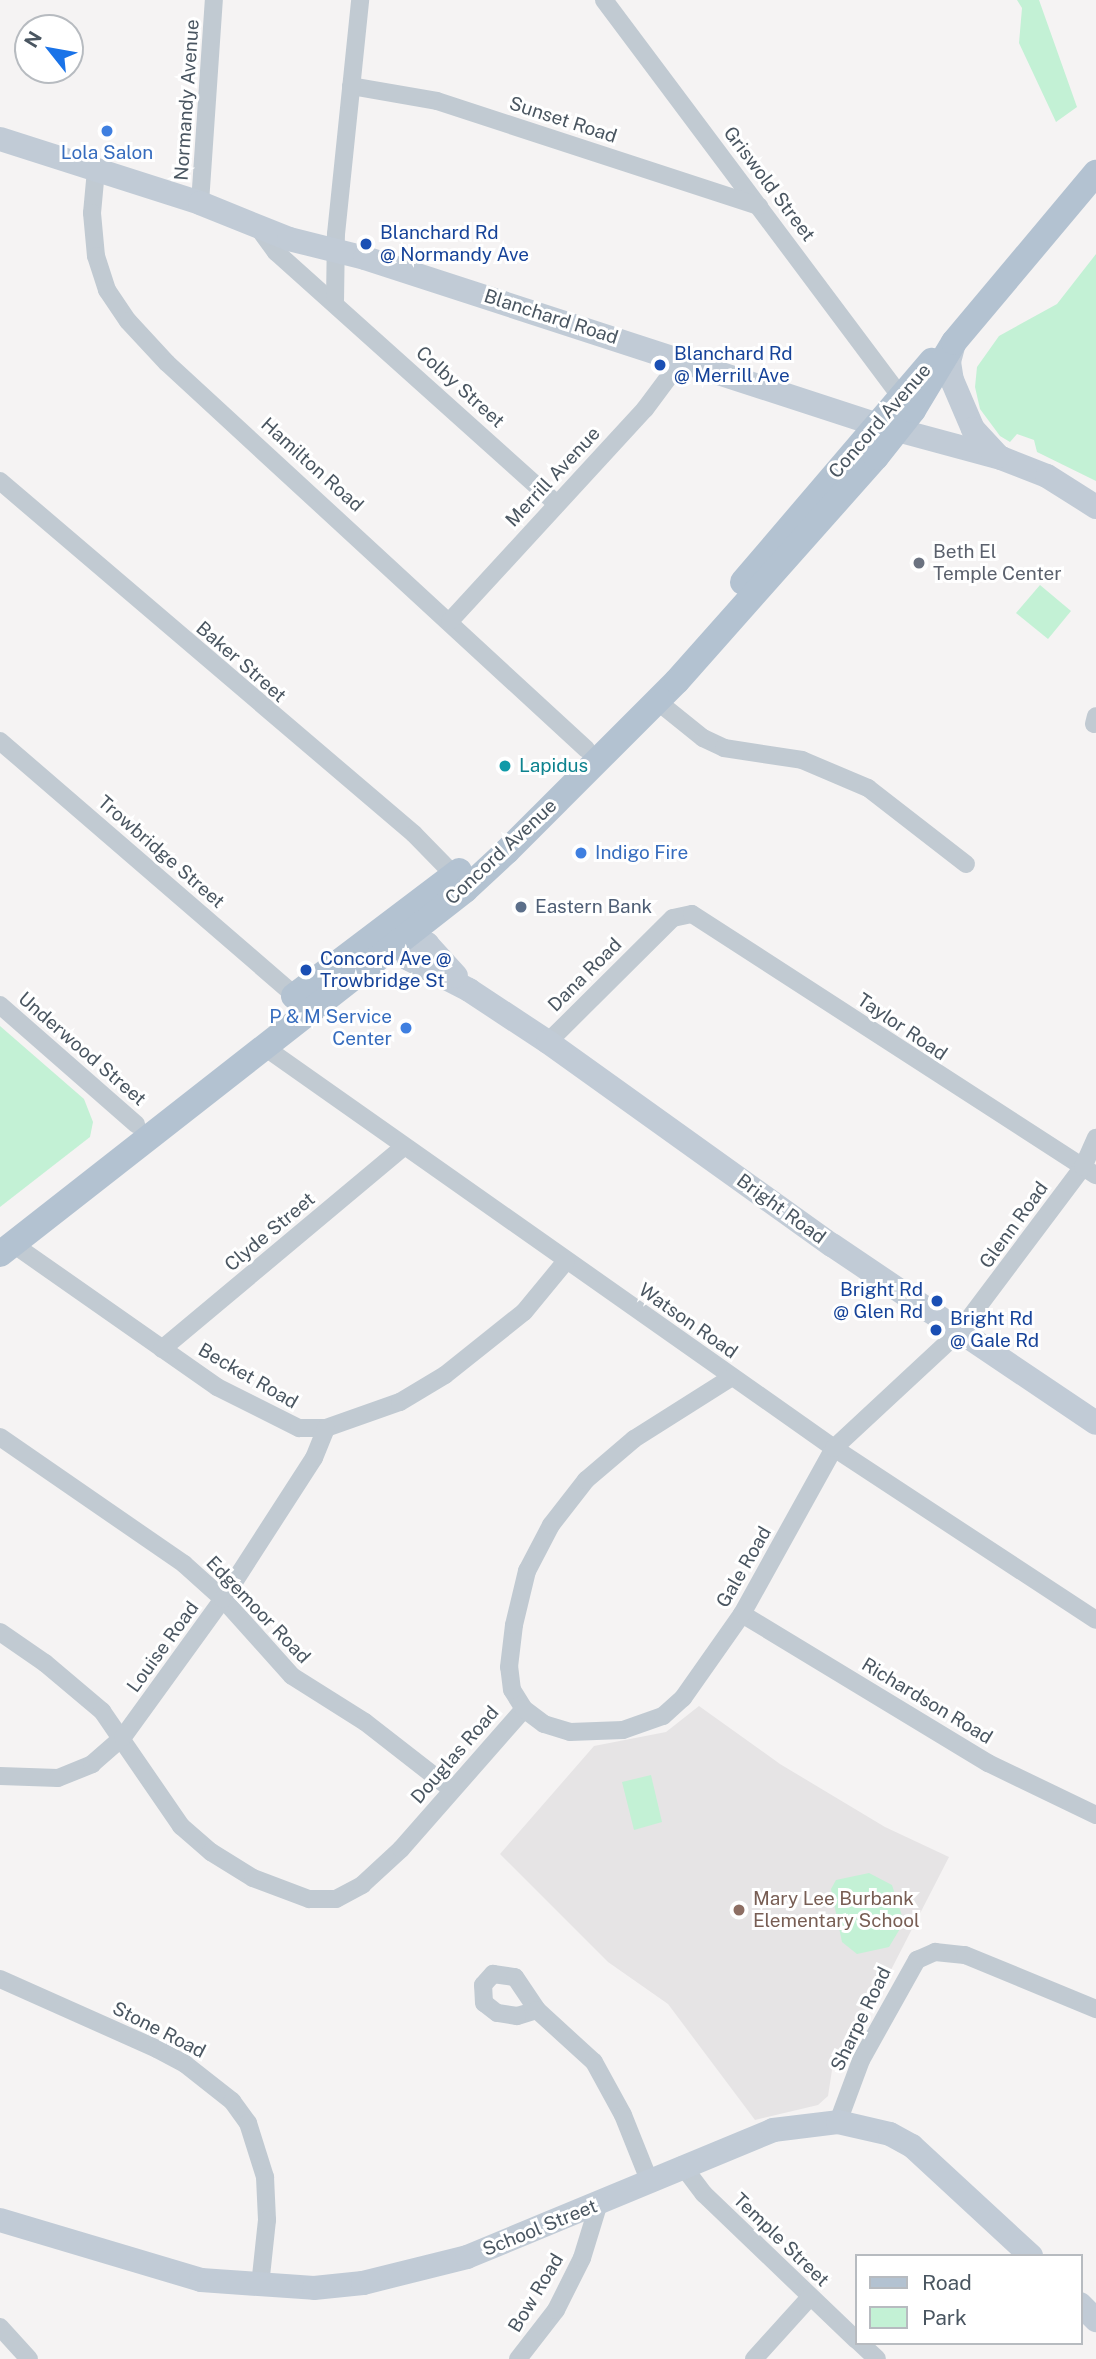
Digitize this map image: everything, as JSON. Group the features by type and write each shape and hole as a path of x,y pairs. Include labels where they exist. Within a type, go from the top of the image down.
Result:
{"main road":[{"name":"Concord Avenue","path":"3,1241 302,1002 460,882 657,701 1096,173"},
{"name":"Concord Avenue","path":"460,882 705,626 887,427 899,395 954,342"}],"street":[{"name":"Normandy Avenue","path":"200,203 214,0"},
{"path":"335,302 335,251 360,0"},
{"name":"Griswold Street","path":"604,0 899,395"},
{"name":"Sunset Road","path":"351,86 437,101 759,206"},
{"name":"Blanchard Road","path":"0,139 200,203 257,226 683,358 887,427 1001,458 1047,476 1096,507"},
{"name":"Hamilton Road","path":"96,170 92,214 96,256 107,290 128,321 167,363 586,749"},
{"name":"Colby Street","path":"257,226 276,252 335,302 557,504"},
{"path":"954,342 949,362 951,380 973,429 1001,458"},
{"name":"Merrill Avenue","path":"450,621 645,409 683,358"},
{"name":"Baker Street","path":"0,481 414,834 460,882"},
{"path":"657,701 703,738 724,748 802,760 868,788 966,863"},
{"name":"Trowbridge Street","path":"0,741 302,1002"},
{"name":"Dana Road","path":"548,1042 640,949 673,919 686,915"},
{"name":"Taylor Road","path":"686,915 711,922 880,1038 1090,1171"},
{"name":"Bright Road","path":"395,931 426,944 469,990 548,1042 959,1332 1096,1423"},
{"name":"Underwood Street","path":"0,1005 141,1130"},
{"name":"Watson Road","path":"255,1041 834,1448 1096,1620"},
{"name":"Glenn Road","path":"959,1332 1090,1171 1096,1138"},
{"name":"Clyde Street","path":"162,1349 404,1147"},
{"name":"Becket Road","path":"3,1241 162,1349 270,1417 299,1428 326,1428 400,1402 445,1376 524,1312 566,1261"},
{"name":"Gale Road","path":"524,1709 544,1724 570,1732 623,1730 663,1716 703,1673 742,1615 834,1448 959,1332"},
{"name":"Douglas Road","path":"0,1632 45,1662 102,1712 123,1737 174,1816 211,1852 253,1878 309,1899 336,1899 369,1879 401,1849 524,1709 512,1690 509,1667 513,1636 527,1572 551,1525 586,1479 634,1439 732,1377"},
{"name":"Louise Road","path":"0,1776 58,1777 92,1764 123,1737 223,1599 314,1458 326,1428"},
{"name":"Edgemoor Road","path":"0,1437 128,1522 223,1599 292,1676 365,1722 451,1789"},
{"name":"Richardson Road","path":"742,1615 988,1763 1096,1815"},
{"name":"Sharpe Road","path":"838,2122 861,2060 903,1978 919,1959 935,1952 965,1955 1096,2009"},
{"name":"Stone Road","path":"0,1979 157,2049 185,2064 232,2101 248,2123 265,2176 267,2220 260,2286"},
{"path":"537,2010 594,2062 623,2115 649,2180"},
{"name":"School Street","path":"0,2220 201,2280 314,2288 397,2277 467,2257 598,2206 682,2165 774,2130 838,2122 890,2134 912,2146 1029,2254"},
{"name":"Temple Street","path":"682,2165 704,2194 855,2339"},
{"name":"Bow Road","path":"518,2359 561,2300 582,2258 598,2206"},
{"path":"754,2359 810,2297"},
{"path":"1082,2306 1096,2320"},
{"path":"0,2327 29,2359"},
{"name":"Temple Street","path":"861,2345 877,2359"}],"shaded area":[{"name":"Mary Lee Burbank Elementary School","path":"699,1706 780,1764 885,1827 949,1857 874,2003 862,2011 832,2070 828,2096 818,2105 755,2120 668,2004 608,1962 500,1854 594,1746 666,1732"}],"green space":[{"path":"1017,0 1039,0 1077,107 1056,122 1019,43 1022,8"},
{"path":"1096,254 1096,481 1037,452 1034,440 1017,434 1010,442 1000,436 980,409 975,387 977,367 999,336 1057,304"},
{"path":"1040,585 1071,611 1048,639 1016,613"},
{"path":"0,1026 84,1099 93,1122 90,1137 0,1207"},
{"path":"651,1775 662,1822 634,1830 622,1782"},
{"path":"869,1873 892,1885 904,1922 889,1947 857,1954 842,1942 831,1889 836,1880"}],"place":[{"name":"Lola Salon","path":"107,131"},
{"name":"Blanchard Rd @ Normandy Ave","path":"366,244"},
{"name":"Blanchard Rd @ Merrill Ave","path":"660,365"},
{"name":"Beth El Temple Center","path":"919,563"},
{"name":"Lapidus","path":"505,766"},
{"name":"Indigo Fire","path":"581,853"},
{"name":"Eastern Bank","path":"521,907"},
{"name":"Concord Ave @ Trowbridge St","path":"306,970"},
{"name":"P & M Service Center","path":"406,1028"},
{"name":"Bright Rd @ Glen Rd","path":"937,1301"},
{"name":"Bright Rd @ Gale Rd","path":"936,1330"},
{"name":"Mary Lee Burbank Elementary School","path":"739,1910"}]}
